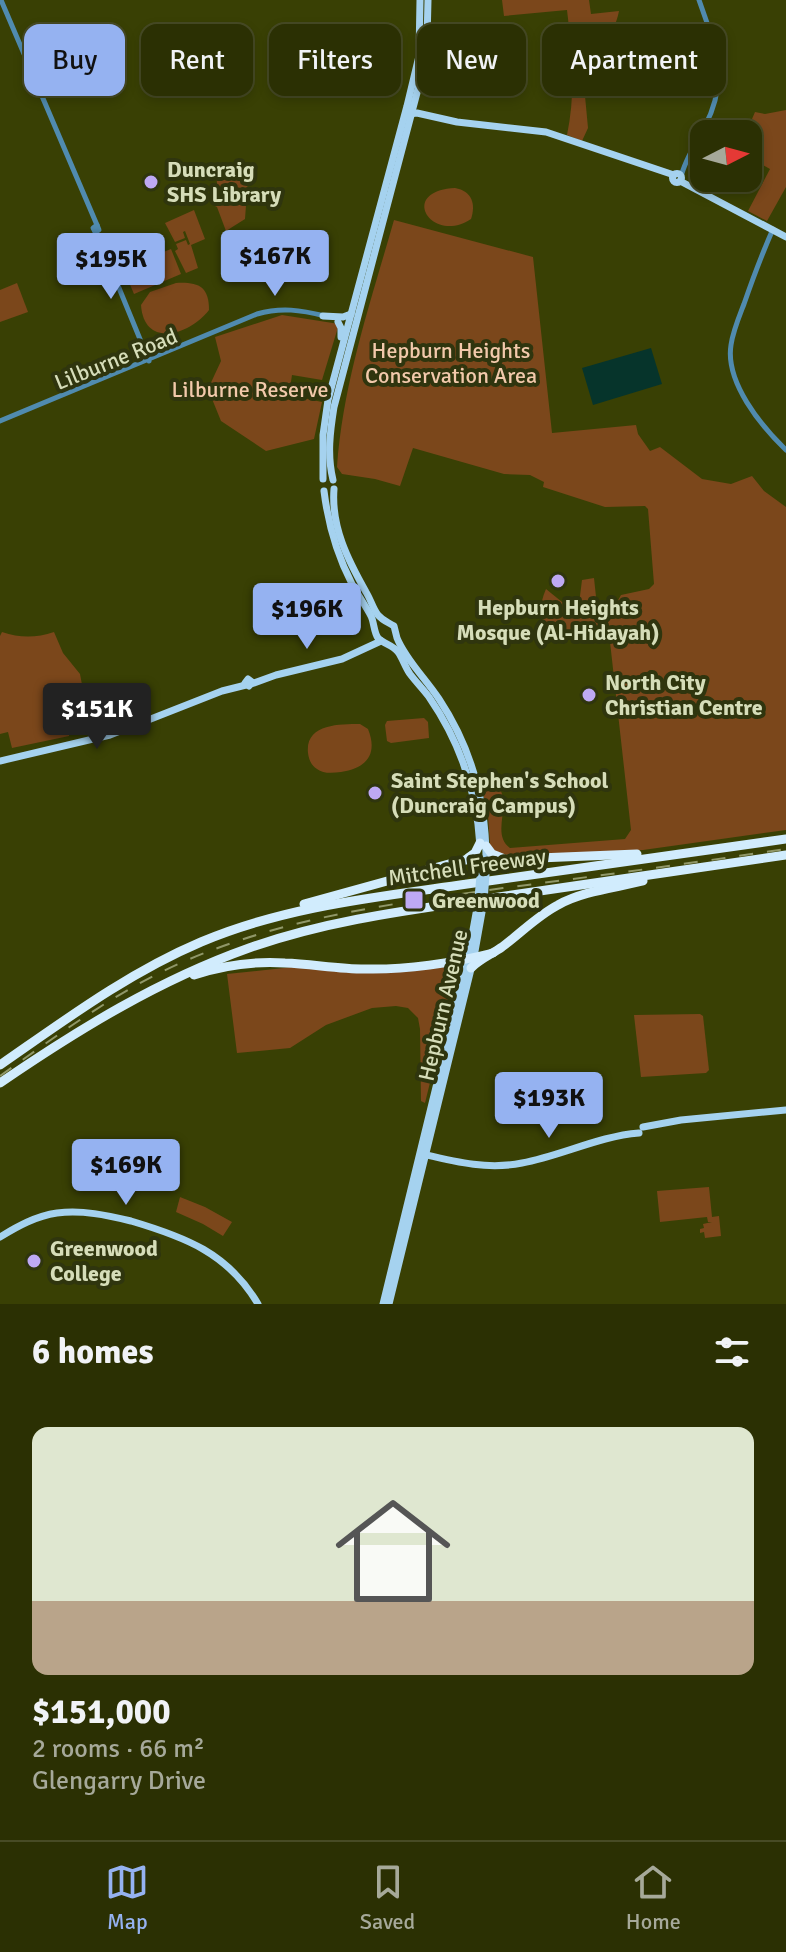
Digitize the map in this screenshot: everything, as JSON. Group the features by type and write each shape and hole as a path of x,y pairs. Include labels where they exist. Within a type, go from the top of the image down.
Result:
{"highway":[{"name":"Mitchell Freeway","path":"0,1065 133,975 202,941 263,919 388,896 786,839"},
{"path":"263,919 305,903 466,860 483,845 496,857 509,859"},
{"path":"466,860 483,867 490,860 688,854"},
{"name":"Mitchell Freeway","path":"0,1083 101,1017 200,967 314,928 402,911 786,855"},
{"path":"150,992 203,972 244,964 283,962 366,970 452,961 469,964 493,953 532,921 559,904 580,896 705,867"}],"main road":[{"path":"330,433 336,396 408,115 419,56 420,0"},
{"path":"427,24 428,0"},
{"path":"334,485 329,492 320,486 330,391 408,115 417,93"},
{"path":"418,96 424,116"},
{"path":"408,115 474,128 546,135 678,177 786,236"},
{"path":"348,324 354,318 360,294 365,289"},
{"path":"323,316 351,314"},
{"path":"338,322 342,335 338,363"},
{"path":"348,324 352,330 351,339"},
{"path":"0,759 107,736 248,682 342,659 379,637 391,641 395,635 394,626 385,622 374,608 344,548 333,504 329,423 333,399 330,391"},
{"path":"323,479 327,477 334,485"},
{"name":"Hepburn Avenue","path":"324,491 338,552 379,637 400,654 407,670 431,700 454,740 470,781 483,845"},
{"path":"379,637 381,624 385,622"},
{"name":"Hepburn Avenue","path":"383,1304 452,1045 480,908 483,867 482,805 470,759 448,713 395,635"},
{"name":"Hepburn Avenue","path":"389,1304 425,1154 441,1063 469,964"},
{"path":"441,1063 445,1063 452,1045"},
{"path":"425,1154 479,1163 521,1161 675,1123 786,1112"},
{"path":"425,1154 467,1165 522,1164 641,1130"},
{"path":"0,1238 28,1224 54,1216 89,1215 119,1221 181,1240 210,1255 233,1275 256,1304"}],"street":[{"path":"1,0 150,360"},
{"path":"678,177 706,120 714,89 713,48 698,0"},
{"path":"0,6 96,229"},
{"path":"773,229 761,253 735,329 730,358 739,389 786,450"},
{"name":"Lilburne Road","path":"0,423 266,312 294,309 348,324"},
{"name":"Lilburne Road","path":"150,360 267,314 298,312 348,324"}],"green space":[{"path":"502,0 589,0 591,14 619,11 615,24 568,24 567,10 504,16"},
{"path":"571,96 585,96 588,128 582,141 567,135"},
{"path":"786,110 786,187 767,221 748,211 758,192 762,192 762,184 770,169 762,164 762,120 752,120 755,112 765,114"},
{"path":"249,164 245,219 226,231 215,206 214,198 218,198 216,170"},
{"path":"455,188 469,195 473,208 471,219 444,226 427,214 424,206 437,191"},
{"path":"194,210 205,239 191,245 198,268 186,273 175,251 178,249 176,244 186,240 190,244 185,231 185,238 175,242 165,223"},
{"name":"Hepburn Heights Conservation Area","path":"394,220 533,257 552,433 636,425 638,434 650,451 660,447 702,479 731,484 752,476 764,491 786,507 786,830 643,850 504,856 494,852 490,846 488,815 479,776 489,775 501,791 502,836 510,848 625,839 631,830 606,606 616,604 621,595 649,589 654,584 648,509 645,506 605,507 543,487 544,482 530,475 504,474 413,448 400,486 342,474 337,467 345,404 359,342"},
{"path":"171,249 181,274 134,294 123,268"},
{"path":"17,283 28,312 0,322 0,290"},
{"path":"176,283 201,287 207,296 209,310 191,326 180,331 159,333 150,328 144,319 141,305 150,292"},
{"name":"Lilburne Reserve","path":"282,315 339,324 322,380 292,375 289,395 322,402 314,439 266,451 221,421 208,389 221,361 215,337"},
{"path":"594,578 600,634 542,635 542,600 546,589 562,602 579,604 582,580"},
{"path":"2,632 28,636 54,632 63,653 80,674 84,695 77,715 69,720 69,736 12,748 8,732 0,734"},
{"path":"424,718 428,722 429,738 387,741 387,721"},
{"path":"360,724 368,729 372,746 364,763 335,773 322,772 313,766 308,756 312,736 325,728"},
{"path":"448,966 455,972 453,989 425,1103 421,1101 420,1029 418,1018 408,1008 372,1008 326,1025 290,1048 237,1053 227,974 293,967"},
{"path":"634,1015 703,1016 709,1070 706,1073 641,1077"},
{"path":"709,1187 712,1217 719,1216 721,1236 705,1238 704,1232 700,1233 703,1224 712,1222 708,1222 707,1217 660,1222 657,1191"},
{"path":"180,1197 232,1222 223,1236 176,1212"}],"water":[{"path":"651,348 662,384 593,405 582,368"}],"railway":[{"path":"0,1076 136,985 185,961 263,933 302,922 421,900 786,849"}],"place":[{"name":"Duncraig SHS Library","path":"151,182"},
{"name":"Hepburn Heights Mosque (Al-Hidayah)","path":"558,581"},
{"name":"North City Christian Centre","path":"589,695"},
{"name":"Saint Stephen's School (Duncraig Campus)","path":"375,793"},
{"name":"Greenwood","path":"414,900"},
{"name":"Greenwood College","path":"34,1261"}]}
